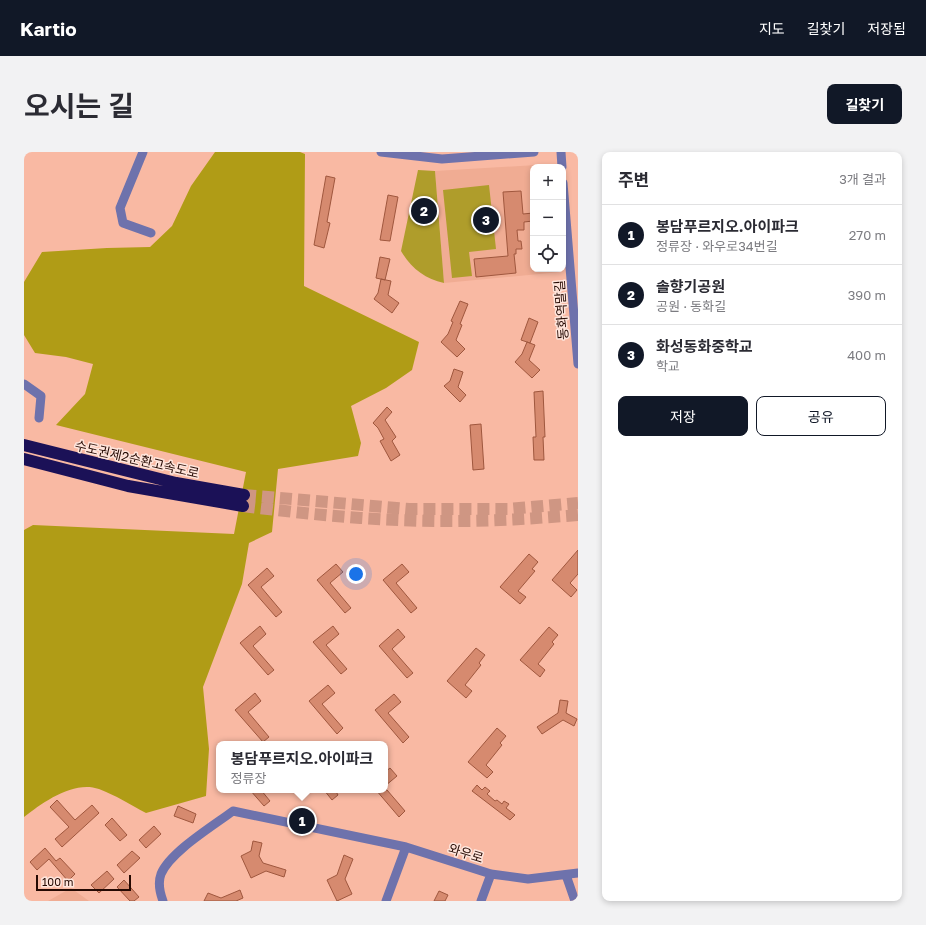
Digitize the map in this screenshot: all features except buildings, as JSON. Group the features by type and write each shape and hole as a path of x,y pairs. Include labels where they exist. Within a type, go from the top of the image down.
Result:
{"highway":[{"name":"수도권제2순환고속도로","path":"24,445 78,460 244,500 128,486 26,460"}],"street":[{"path":"143,152 120,208 123,223 151,233"},
{"path":"381,152 420,154 442,158 534,152"},
{"path":"560,152 562,164"},
{"name":"동화역말길","path":"565,200 576,308 578,364"},
{"path":"24,384 41,396 39,418"},
{"name":"와우로","path":"162,901 160,875 168,861 233,812 406,847 491,874 528,879 578,873"},
{"path":"386,901 406,847"},
{"path":"481,901 491,874"},
{"path":"566,875 575,901"}],"shaded area":[{"path":"215,152 300,152 305,154 304,286 419,342 412,370 386,388 351,406 361,443 358,456 278,469 272,532 249,543 242,584 203,687 209,749 206,796 146,813 99,789 79,787 49,799 24,817 24,530 33,525 234,534 246,472 56,425 85,394 93,364 66,357 35,353 24,335 24,282 42,252 150,247 172,226 191,186"},
{"path":"530,165 530,272 560,272 444,283 435,171"},
{"path":"418,170 435,171 444,283 431,279 419,272 409,263 401,251"},
{"path":"489,185 496,249 469,252 472,276 452,278 443,190"},
{"path":"71,888 89,901 48,901"}],"tunnel":[{"path":"244,495 409,509 508,509 578,503"},
{"path":"243,506 324,515 432,521 489,520 578,515"}],"place":[{"name":"솔향기공원","path":"424,211"},
{"name":"화성동화중학교","path":"486,220"},
{"name":"봉담푸르지오.아이파크","path":"302,821"}]}
